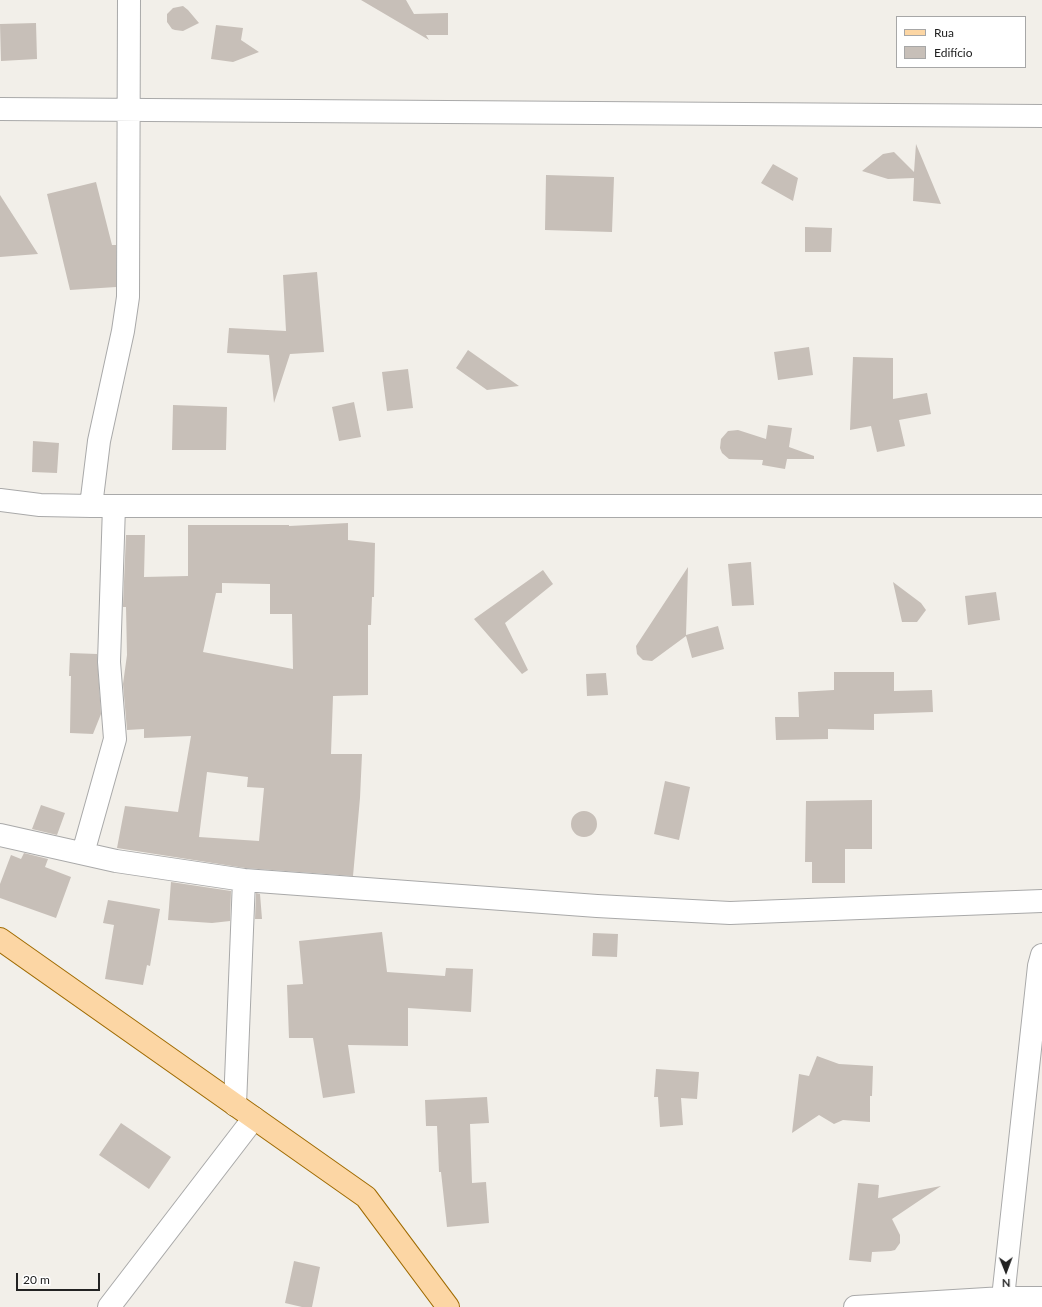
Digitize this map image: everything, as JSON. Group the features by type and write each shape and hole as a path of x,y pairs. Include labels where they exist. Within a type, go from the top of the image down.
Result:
{"main road":[{"path":"0,938 366,1197 448,1307"}],"street":[{"path":"91,506 99,442 123,331 128,297 129,0"},
{"path":"0,109 1042,116"},
{"path":"0,500 40,505 91,506 1042,506"},
{"path":"83,853 115,739 109,662 114,506"},
{"path":"0,835 116,861 244,880 590,905 730,913 1042,901"},
{"path":"235,1105 244,880"},
{"path":"1003,1303 1038,974 1042,955"},
{"path":"109,1307 254,1118"},
{"path":"855,1307 1003,1303 1042,1298"}],"building":[{"path":"361,0 406,0 414,14 448,13 448,35 426,35 429,40"},
{"path":"183,6 199,23 183,31 172,29 167,22 167,14 173,8"},
{"path":"36,23 37,59 1,61 0,24"},
{"path":"216,25 243,28 241,40 259,52 233,62 211,59"},
{"path":"916,144 941,204 913,201 914,178 888,179 862,171 883,154 894,152 914,172"},
{"path":"773,164 798,178 793,201 761,183"},
{"path":"546,175 614,177 612,232 545,230"},
{"path":"96,182 112,245 116,245 116,287 70,290 47,194"},
{"path":"0,195 38,254 0,257"},
{"path":"805,227 832,228 831,252 805,252"},
{"path":"317,272 324,352 290,354 274,403 269,355 227,353 229,328 286,331 283,275"},
{"path":"809,347 813,375 778,380 774,352"},
{"path":"468,350 519,386 487,390 456,368"},
{"path":"853,357 893,358 893,399 927,393 931,414 899,420 905,446 877,452 871,426 850,430"},
{"path":"408,369 413,408 387,411 382,372"},
{"path":"354,402 361,437 339,441 332,407"},
{"path":"173,405 227,407 226,450 172,450"},
{"path":"768,425 792,428 789,447 814,456 814,459 787,459 785,469 762,465 763,460 729,459 722,453 720,448 721,439 728,431 738,430 766,439"},
{"path":"33,441 59,443 57,473 32,472"},
{"path":"348,523 348,540 375,543 374,597 372,597 371,625 368,625 368,695 333,696 331,754 362,754 360,798 353,876 245,868 117,848 125,806 178,812 191,736 144,738 144,729 127,730 123,684 127,655 126,607 123,607 126,535 145,535 144,577 188,576 188,525 289,526","holes":["222,583 270,584 270,614 292,614 293,669 203,652 216,593 222,593","207,772 248,777 247,787 264,788 259,841 199,837"]},
{"path":"751,562 754,605 732,606 728,564"},
{"path":"688,567 686,635 718,626 724,649 692,658 686,636 652,661 643,660 637,654 636,646"},
{"path":"543,570 553,584 505,623 528,670 522,674 474,619"},
{"path":"893,582 921,603 926,610 917,622 902,622"},
{"path":"996,592 1000,620 968,625 965,596"},
{"path":"70,653 97,654 101,714 93,734 70,733"},
{"path":"834,672 894,672 894,691 932,690 933,712 874,714 874,730 828,729 828,739 776,740 775,717 799,717 798,692 834,690"},
{"path":"606,673 608,695 587,696 586,674"},
{"path":"665,781 690,787 679,840 654,834"},
{"path":"872,800 872,849 845,849 845,883 812,883 812,862 805,862 806,801"},
{"path":"41,805 65,813 57,835 32,829"},
{"path":"584,811 593,815 597,824 593,833 584,837 575,833 571,824 575,815"},
{"path":"24,853 48,859 45,867 71,877 56,918 0,898 0,884 11,855 21,859"},
{"path":"171,882 231,891 230,921 212,923 168,920"},
{"path":"256,893 260,894 262,919 255,919"},
{"path":"108,900 160,909 150,966 147,965 143,985 105,979 114,925 103,923"},
{"path":"382,932 387,972 445,976 446,968 473,969 471,1012 408,1008 408,1046 348,1045 355,1093 323,1098 313,1038 289,1038 287,985 303,984 299,941"},
{"path":"593,933 618,934 617,957 592,956"},
{"path":"817,1056 839,1064 873,1066 872,1096 870,1096 870,1122 843,1120 834,1124 819,1115 792,1133 799,1074 809,1076"},
{"path":"656,1069 699,1072 697,1099 681,1098 683,1125 660,1127 658,1097 654,1097"},
{"path":"487,1097 489,1123 470,1124 472,1183 486,1182 489,1223 447,1227 441,1172 439,1172 437,1126 426,1126 425,1100"},
{"path":"121,1123 171,1157 149,1189 99,1155"},
{"path":"858,1183 879,1185 878,1198 941,1186 892,1219 900,1235 900,1243 895,1250 872,1252 871,1262 849,1260"},
{"path":"294,1261 320,1267 312,1307 302,1307 285,1303"}]}
